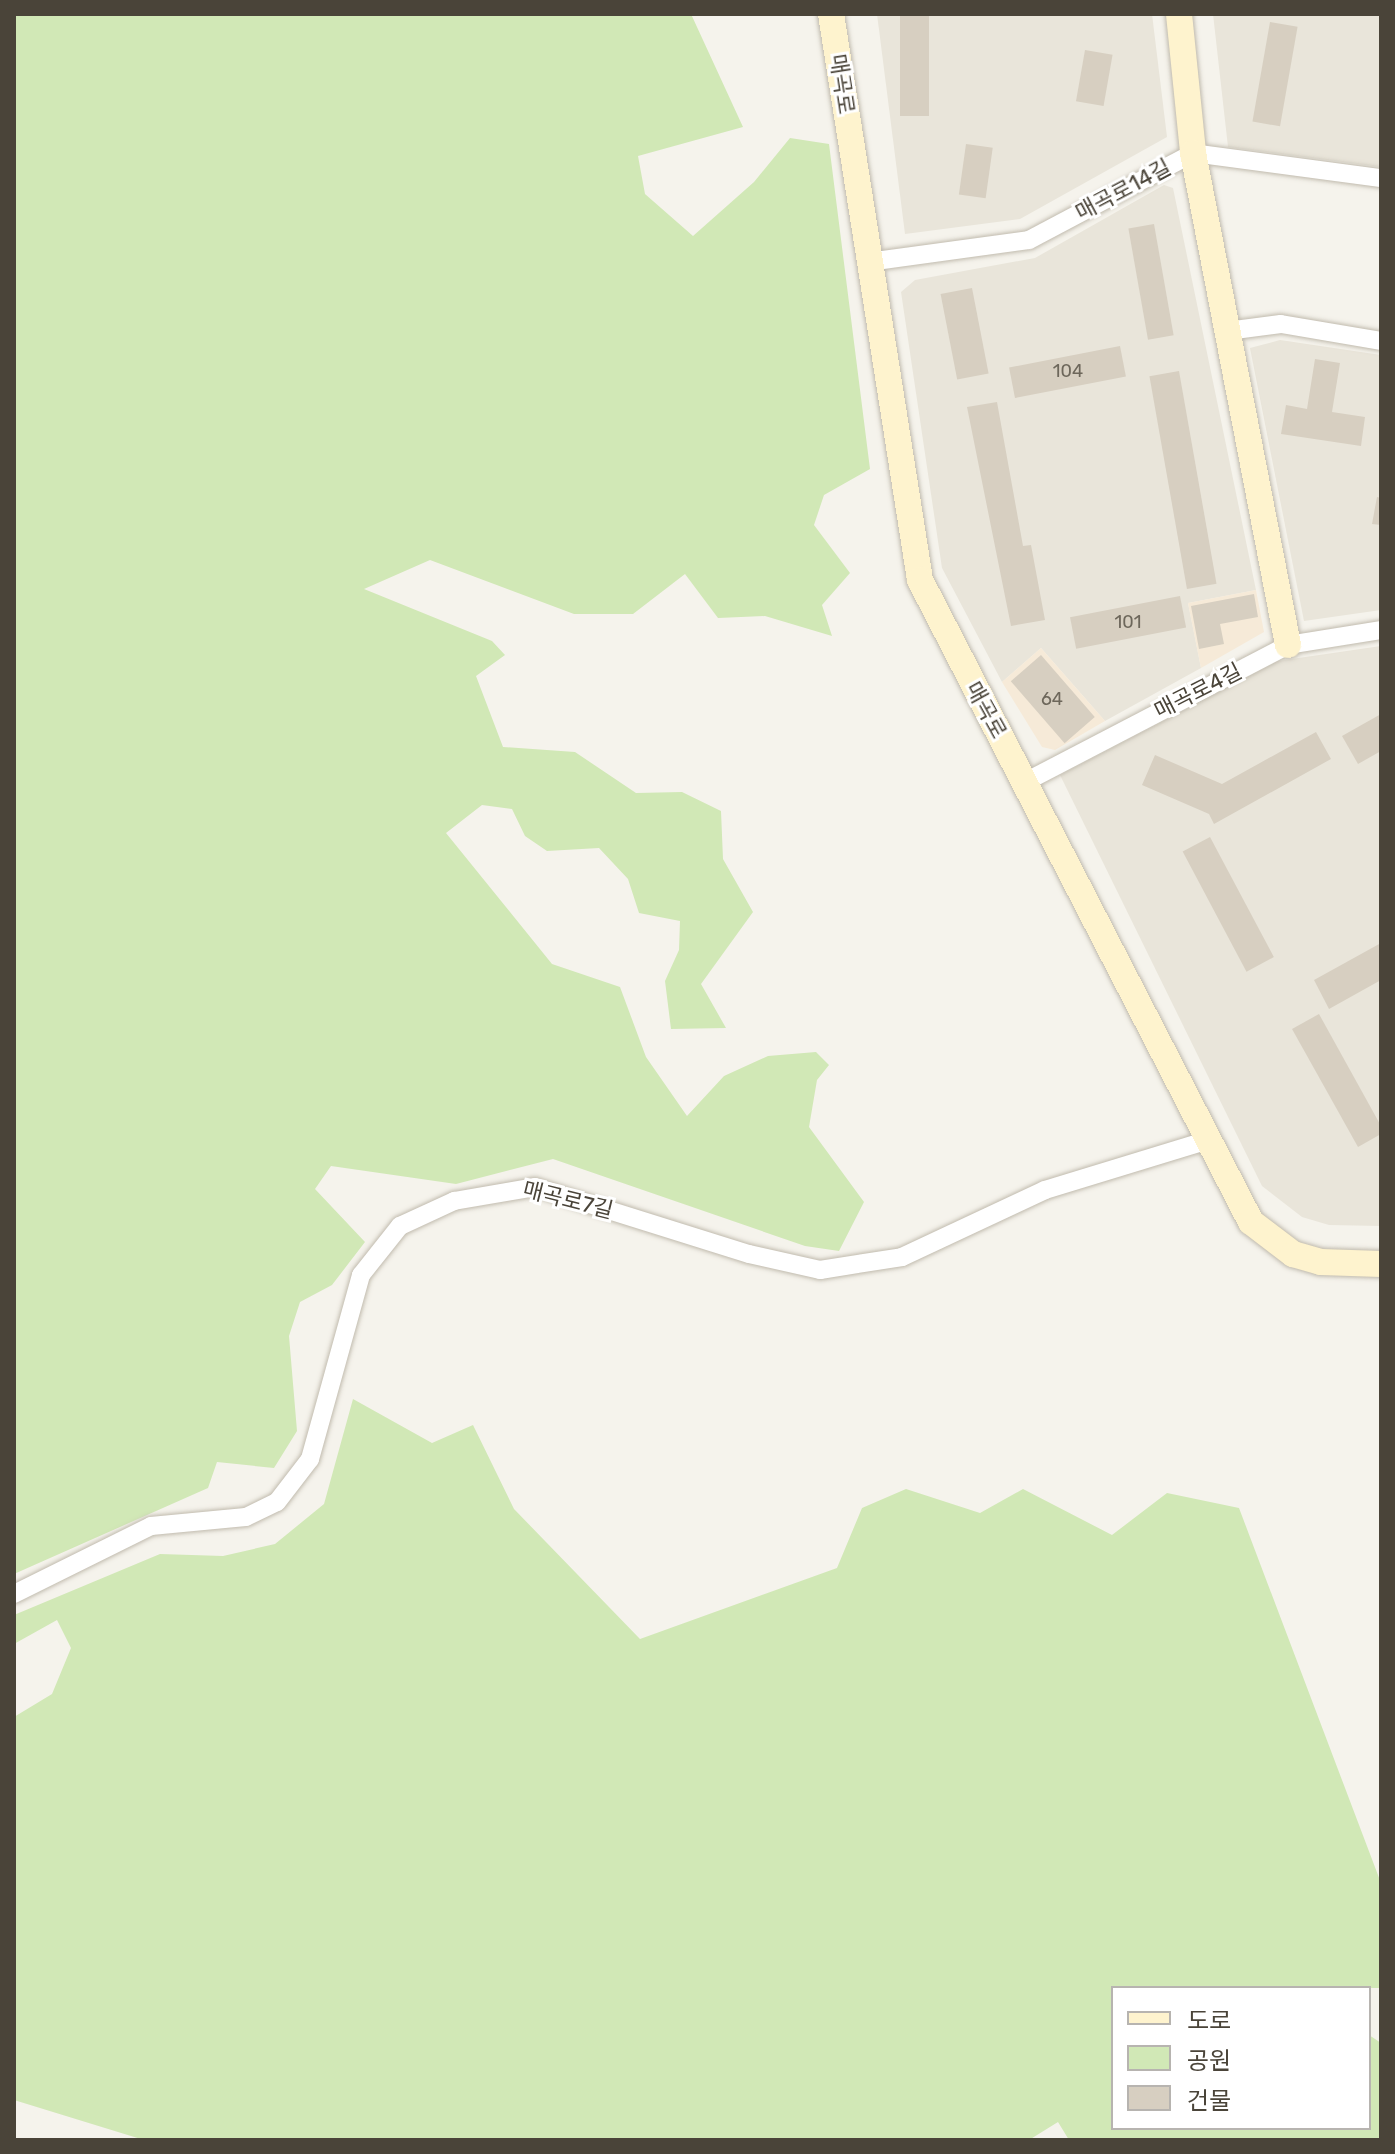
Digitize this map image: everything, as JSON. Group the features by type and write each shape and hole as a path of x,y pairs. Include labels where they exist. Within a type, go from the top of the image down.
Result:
{"street":[{"name":"매곡로","path":"831,14 920,580 1209,1140 1232,1192 1270,1241 1321,1262 1381,1264"},
{"path":"1179,14 1193,153 1288,645"},
{"name":"매곡로14길","path":"868,262 1029,240 1193,153 1381,178"},
{"path":"1227,331 1281,324 1381,341"},
{"name":"매곡로4길","path":"1025,782 1288,645 1381,630"},
{"name":"매곡로7길","path":"14,1594 151,1526 246,1517 277,1502 310,1459 361,1275 400,1226 440,1206 479,1192 535,1187 749,1254 820,1270 902,1257 1045,1190 1209,1140"}],"shaded area":[{"path":"877,14 1152,14 1167,137 1020,219 905,234"},
{"path":"1213,14 1381,14 1381,167 1228,147"},
{"path":"1164,185 1173,188 1256,590 1188,603 1201,668 1105,721 1041,648 1002,682 942,568 901,292 915,280 1035,258"},
{"path":"1280,340 1381,355 1381,610 1304,621 1250,348"},
{"path":"1256,590 1264,632 1201,668 1188,603"},
{"path":"1381,646 1381,1226 1329,1225 1302,1217 1262,1186 1060,775 1278,661"},
{"path":"1041,648 1105,721 1055,750 1042,747 1002,682"}],"green space":[{"path":"14,14 691,14 743,127 638,156 645,194 693,236 754,182 790,138 829,144 870,469 824,495 814,525 850,573 822,605 832,636 765,616 718,618 685,574 633,614 574,614 430,560 364,589 492,641 505,655 476,676 503,747 575,752 636,793 682,792 721,811 723,859 753,912 701,984 726,1028 671,1029 665,981 679,950 680,921 639,913 628,879 599,848 547,851 525,836 512,809 482,805 446,833 552,964 620,987 646,1057 687,1116 724,1076 768,1056 816,1052 829,1065 817,1080 809,1127 864,1202 839,1251 805,1246 553,1159 456,1184 331,1166 315,1189 365,1242 332,1285 300,1302 289,1336 297,1431 274,1468 217,1462 208,1488 14,1574"},
{"path":"353,1399 432,1443 473,1425 514,1509 640,1639 837,1568 862,1508 906,1489 980,1513 1023,1489 1112,1535 1167,1493 1239,1508 1381,1883 1381,1988 1111,1986 1111,2130 1371,2130 1371,2036 1381,2043 1381,2140 1069,2140 1058,2122 1029,2140 144,2140 14,2100 14,1717 52,1694 71,1648 57,1620 14,1644 14,1615 160,1554 223,1556 275,1544 324,1504"}],"building":[{"path":"900,14 929,14 929,116 900,116"},
{"path":"1270,22 1298,27 1280,126 1252,121"},
{"path":"1085,50 1113,55 1104,106 1076,101"},
{"path":"966,144 993,148 986,198 959,195"},
{"path":"1154,224 1174,335 1148,340 1128,229"},
{"path":"972,288 989,373 957,380 941,294"},
{"path":"1120,346 1126,376 1015,398 1009,368"},
{"path":"1315,359 1340,363 1332,412 1365,417 1361,446 1281,434 1286,405 1307,409"},
{"path":"1179,371 1217,584 1187,589 1149,376"},
{"path":"997,402 1023,546 1031,545 1045,620 1011,626 967,407"},
{"path":"1377,497 1381,498 1381,525 1372,524"},
{"path":"1254,594 1258,617 1220,624 1224,644 1199,649 1191,606"},
{"path":"1180,596 1186,627 1076,649 1070,617"},
{"path":"1041,655 1095,717 1065,743 1011,681"},
{"path":"1381,714 1381,751 1358,764 1342,736"},
{"path":"1316,732 1331,759 1214,824 1209,814 1142,785 1155,755 1222,784"},
{"path":"1210,837 1274,957 1246,972 1183,852"},
{"path":"1381,943 1381,980 1329,1009 1314,980"},
{"path":"1319,1014 1381,1126 1381,1134 1358,1147 1292,1029"}]}
